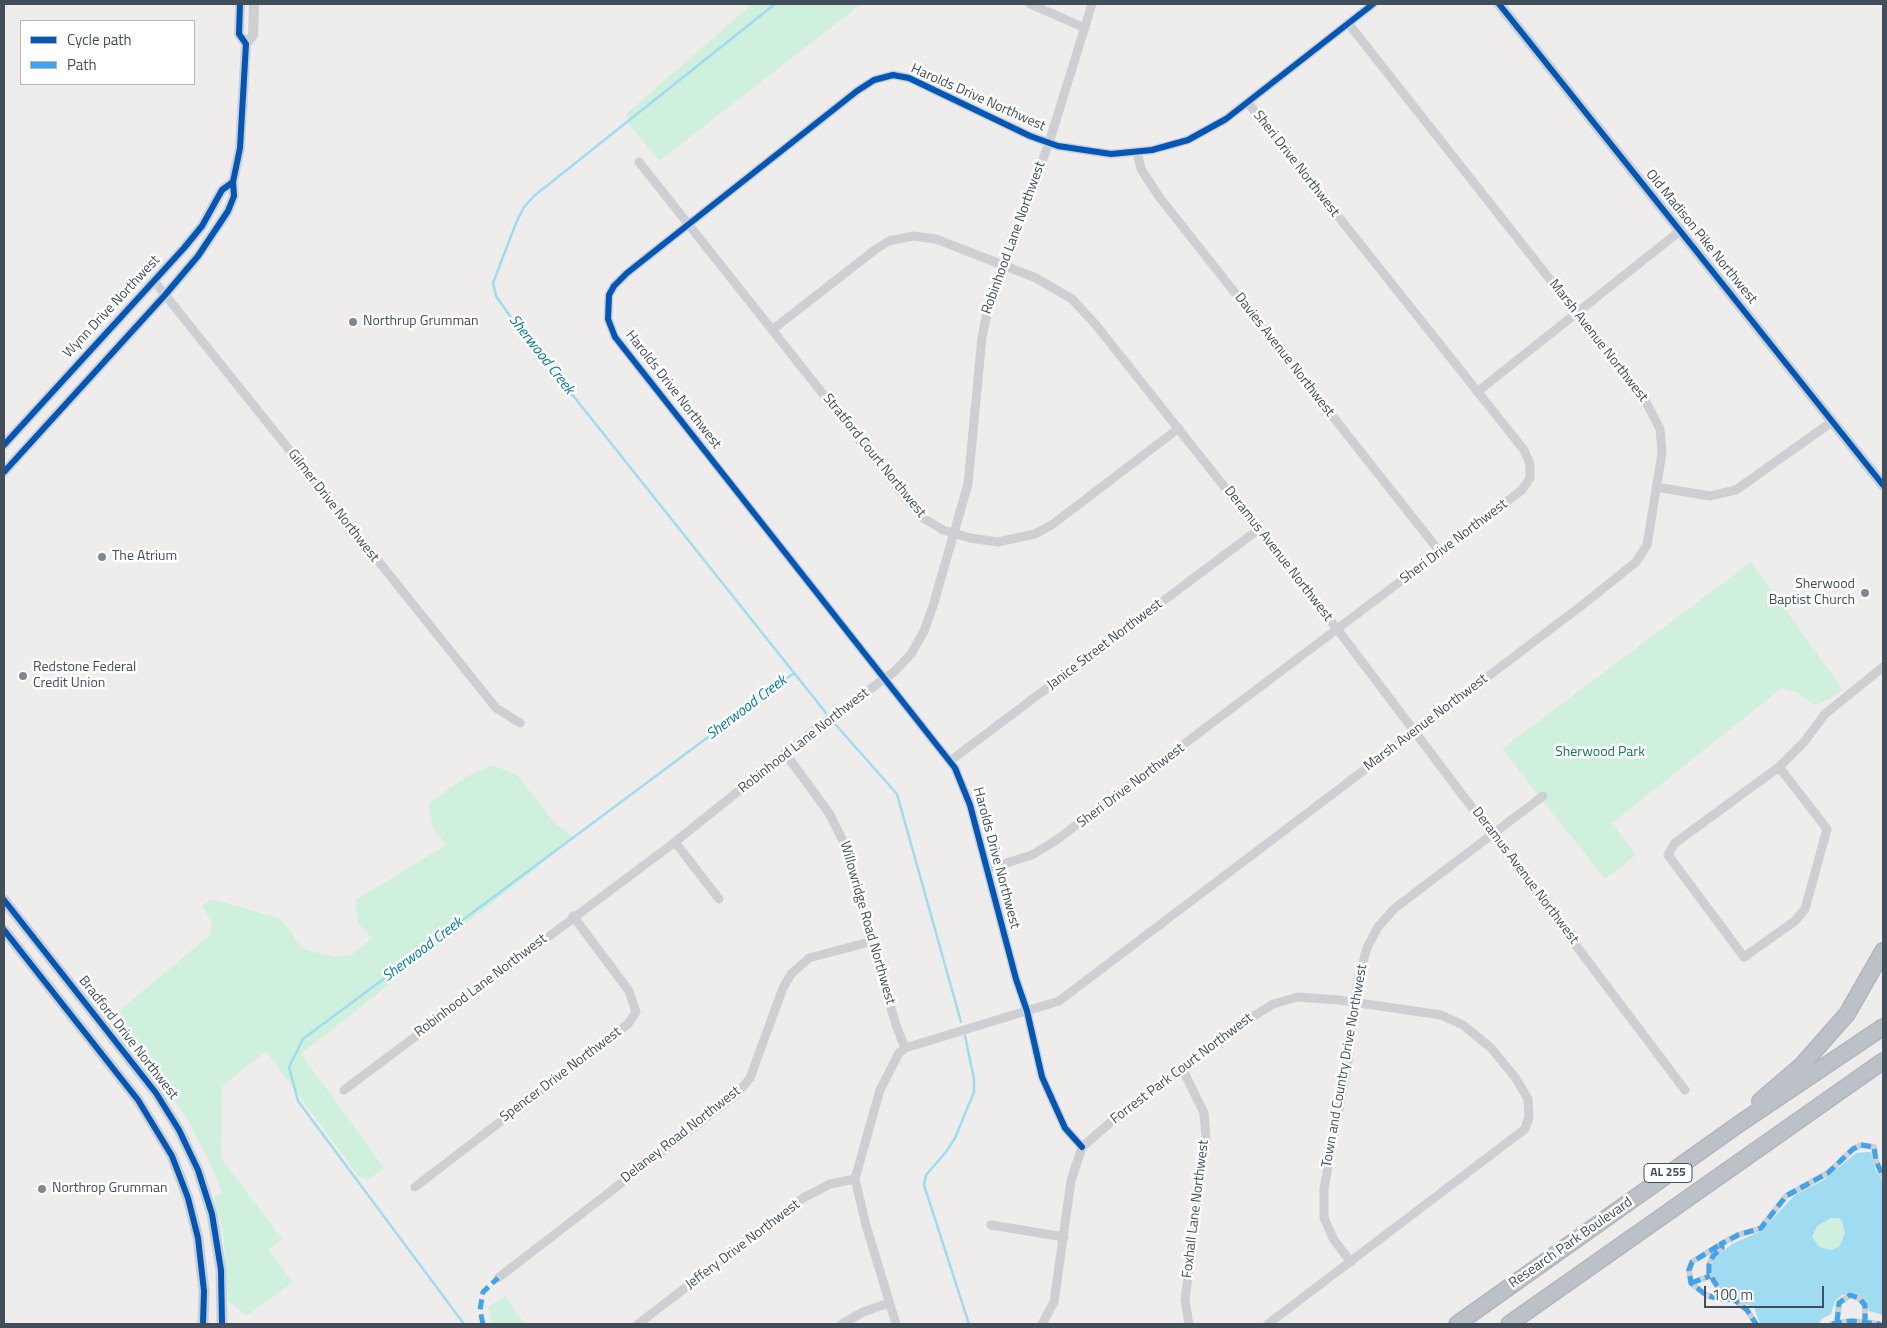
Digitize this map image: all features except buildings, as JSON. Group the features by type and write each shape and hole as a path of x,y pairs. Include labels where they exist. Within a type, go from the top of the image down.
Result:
{"highway":[{"path":"1739,1124 1770,1091 1802,1065 1847,1014 1883,951"},
{"name":"Research Park Boulevard","path":"1457,1324 1739,1124 1883,1027"},
{"name":"AL 255","path":"1509,1324 1883,1061"}],"main road":[{"name":"Old Madison Pike Northwest","path":"1499,4 1883,485"},
{"name":"Bradford Drive Northwest","path":"4,900 156,1093 179,1130 198,1170 212,1214 222,1270 222,1324"},
{"path":"4,930 138,1100 172,1156 188,1198 198,1238 204,1290 203,1324"}],"street":[{"name":"Wynn Drive Northwest","path":"240,4 239,34 246,44"},
{"name":"Wynn Drive Northwest","path":"4,472 165,295 213,235 234,196 232,182 240,148 246,44 253,35 254,4"},
{"path":"1030,4 1085,28"},
{"name":"Robinhood Lane Northwest","path":"344,1090 573,916 675,842 785,753 906,660 920,639 933,606 955,534 971,470 984,324 1002,265 1049,143 1092,4"},
{"name":"Harolds Drive Northwest","path":"1082,1147 1073,1140 1045,1085 1027,1011 967,795 950,761 612,331 607,310 609,296 614,286 627,273 857,91 874,80 885,76 909,78 1049,143 1103,154 1137,152 1161,148 1188,140 1218,124 1373,4"},
{"name":"Marsh Avenue Northwest","path":"905,1048 1059,1001 1636,562 1647,545 1662,453 1660,429 1645,400 1348,23"},
{"name":"Sheri Drive Northwest","path":"987,869 1023,858 1051,844 1522,490 1530,478 1530,464 1524,450 1248,102"},
{"name":"Davies Avenue Northwest","path":"1137,152 1144,174 1160,198 1440,552"},
{"name":"Stratford Court Northwest","path":"639,162 916,512 931,523 955,534 998,542 1035,534 1053,524 1179,428"},
{"name":"Wynn Drive Northwest","path":"4,445 202,226 222,190 232,182"},
{"path":"1477,392 1680,231"},
{"name":"Deramus Avenue Northwest","path":"772,330 872,252 897,238 913,236 928,237 1055,287 1078,305 1179,428 1338,630 1685,1090"},
{"name":"Gilmer Drive Northwest","path":"154,281 494,706 520,723"},
{"path":"1656,487 1710,496 1736,490 1833,421"},
{"name":"Janice Street Northwest","path":"950,761 1259,529"},
{"path":"1779,767 1827,829 1805,909 1794,921 1744,957 1668,855 1675,843 1779,767 1804,742 1825,714 1883,667"},
{"name":"Willowridge Road Northwest","path":"785,753 820,799 841,834 857,880 896,1025 905,1048"},
{"name":"Town and Country Drive Northwest","path":"1351,1262 1334,1240 1324,1218 1324,1188 1348,1062 1358,979 1367,948 1378,927 1395,908 1543,796"},
{"path":"675,842 719,899"},
{"name":"Spencer Drive Northwest","path":"415,1187 628,1024 636,1012 628,991 573,916"},
{"name":"Delaney Road Northwest","path":"498,1278 737,1094 750,1078 783,988 791,974 809,958 873,940"},
{"name":"Forrest Park Court Northwest","path":"1082,1147 1125,1110 1230,1031 1274,1004 1298,997 1355,1002 1441,1015 1463,1025 1491,1048 1515,1077 1528,1099 1529,1117 1525,1129 1268,1324"},
{"path":"896,1324 866,1225 855,1179 880,1090 899,1053 905,1048"},
{"name":"Foxhall Lane Northwest","path":"1182,1068 1204,1113 1206,1139 1185,1300 1189,1324"},
{"path":"1732,1296 1720,1299 1706,1295 1691,1283 1689,1270 1692,1262 1738,1235 1760,1228 1792,1191 1828,1173 1853,1148 1861,1145 1874,1147 1876,1161 1883,1176"},
{"path":"1042,1324 1054,1302 1071,1181 1082,1147"},
{"name":"Jeffery Drive Northwest","path":"638,1324 804,1198 830,1184 855,1179"},
{"path":"991,1226 1064,1237"},
{"path":"1721,1244 1722,1248 1713,1256 1708,1265 1710,1276 1719,1289 1732,1296 1747,1310 1756,1324"},
{"path":"1691,1283 1710,1276"},
{"path":"1865,1322 1865,1305 1859,1298 1850,1295 1839,1303 1834,1323 1865,1322 1880,1324"},
{"path":"842,1324 863,1312 889,1303"}],"green space":[{"path":"752,4 861,4 659,161 629,124 626,114"},
{"name":"Sherwood Park","path":"1751,562 1843,690 1823,702 1813,705 1798,693 1782,688 1612,823 1636,855 1605,879 1502,749"},
{"path":"492,765 517,775 554,822 574,838 301,1054 384,1168 369,1179 359,1177 266,1051 222,1086 221,1158 282,1239 268,1250 293,1282 246,1316 228,1300 223,1231 214,1196 223,1194 208,1159 185,1115 108,1020 209,936 212,922 202,906 212,899 281,919 303,949 335,957 351,955 372,938 357,922 356,900 446,845 432,826 429,803 466,777"},
{"path":"1831,1218 1839,1218 1842,1221 1845,1233 1839,1247 1831,1250 1818,1247 1812,1237 1817,1226"},
{"path":"505,1296 525,1324 492,1324 488,1307"}],"water":[{"path":"1871,1152 1875,1169 1883,1182 1883,1315 1869,1311 1867,1303 1863,1298 1850,1293 1842,1295 1835,1301 1831,1314 1823,1318 1818,1324 1760,1324 1754,1307 1743,1303 1733,1295 1733,1291 1725,1290 1715,1282 1711,1269 1714,1259 1732,1244 1761,1231 1795,1195 1824,1180 1856,1153","holes":["1831,1218 1839,1218 1842,1221 1845,1233 1839,1247 1831,1250 1819,1247 1812,1237 1817,1226"]}],"waterway":[{"name":"Sherwood Creek","path":"775,4 534,196 524,207 516,223 493,283 496,296 512,319 826,713"},
{"name":"Sherwood Creek","path":"464,1324 298,1101 289,1067 303,1039 794,673"},
{"path":"835,724 897,794 961,1022"},
{"path":"965,1036 974,1079 974,1092 955,1138 946,1152 926,1175 924,1185 969,1324"}],"marked path":[{"path":"1730,1293 1719,1289 1709,1273 1709,1265 1713,1256 1722,1248 1721,1244 1738,1235 1761,1228 1786,1196 1828,1173 1853,1149 1861,1145 1874,1147 1876,1161 1883,1176"},
{"path":"1718,1246 1692,1262 1689,1270 1691,1283 1706,1295 1720,1299 1734,1299"},
{"path":"1691,1283 1710,1276"},
{"path":"483,1324 480,1310 483,1292 498,1278"},
{"path":"1837,1322 1839,1303 1850,1295 1859,1298 1865,1305 1865,1322"},
{"path":"1731,1297 1747,1310 1756,1324"},
{"path":"1832,1324 1851,1321 1880,1324"}],"cycle path":[{"path":"4,472 165,295 198,256 228,211 234,196 233,182 240,148 246,44 239,34 240,4"},
{"path":"1082,1147 1065,1128 1042,1077 1027,1011 1016,979 970,805 955,768 615,337 608,319 609,295 614,286 627,273 857,91 874,80 893,75 909,78 1030,136 1058,146 1111,154 1152,150 1188,140 1226,119 1373,4"},
{"path":"1499,4 1883,485"},
{"path":"4,445 184,248 202,226 222,190 233,182"},
{"path":"4,900 156,1093 179,1130 198,1170 212,1214 221,1270 222,1324"},
{"path":"4,930 138,1100 172,1156 188,1198 198,1238 204,1291 203,1324"}],"place":[{"name":"Northrup Grumman","path":"353,322"},
{"name":"The Atrium","path":"102,557"},
{"name":"Sherwood Baptist Church","path":"1865,593"},
{"name":"Redstone Federal Credit Union","path":"23,676"},
{"name":"Northrop Grumman","path":"42,1189"}]}
